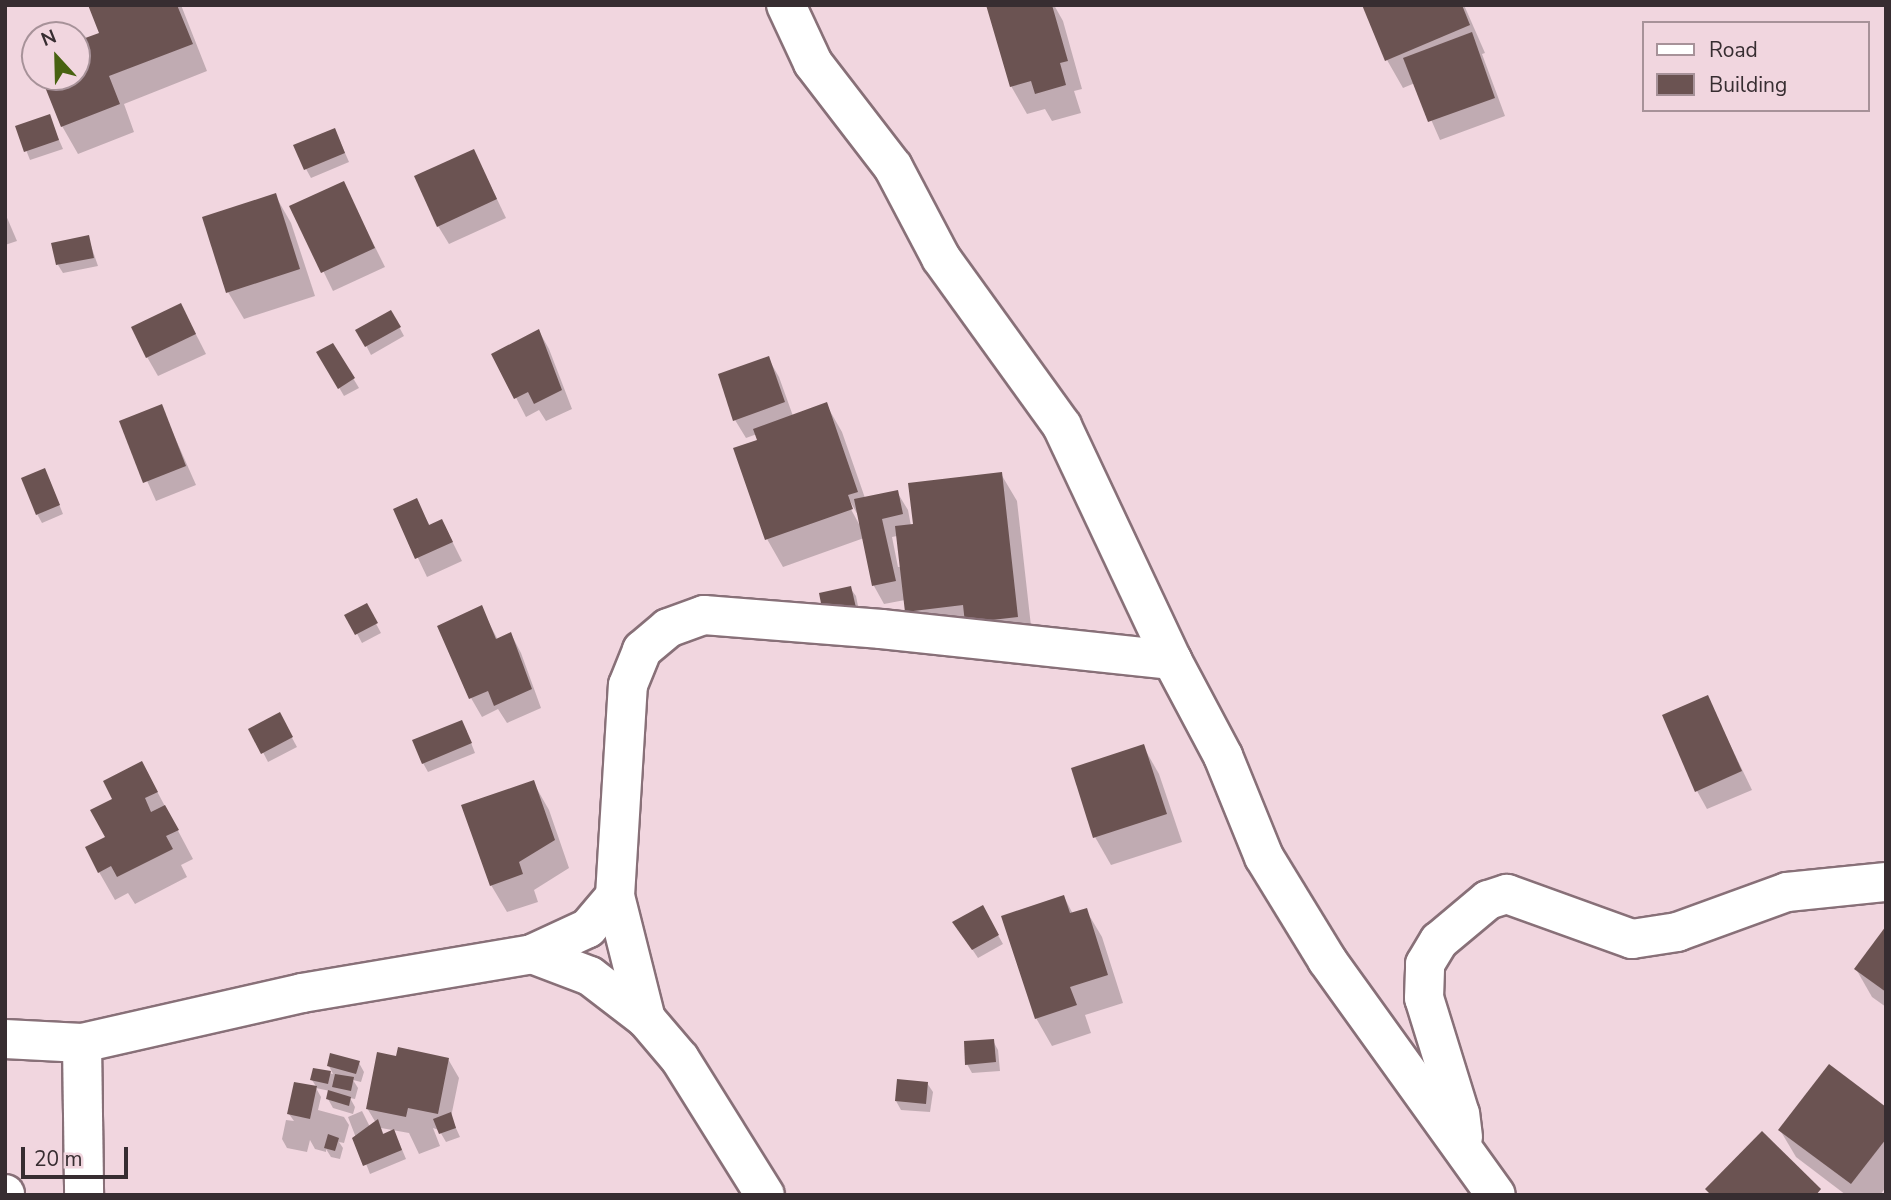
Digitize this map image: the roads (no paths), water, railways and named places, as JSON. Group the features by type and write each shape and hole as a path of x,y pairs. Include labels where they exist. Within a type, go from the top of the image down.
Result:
{"street":[{"path":"786,5 813,63 893,167 941,258 1062,426 1172,660 1223,756 1264,857 1326,960 1496,1195"},
{"path":"646,1019 615,896 628,685 642,650 668,628 704,615 881,629 1172,660"},
{"path":"1464,1149 1460,1114 1424,998 1425,964 1438,942 1488,900 1507,894 1632,939 1678,932 1787,892 1886,882"},
{"path":"5,1039 82,1043 302,993 532,954 587,928 615,896"},
{"path":"532,954 590,976 646,1019 680,1059 765,1195"},
{"path":"82,1043 84,1195"}]}
